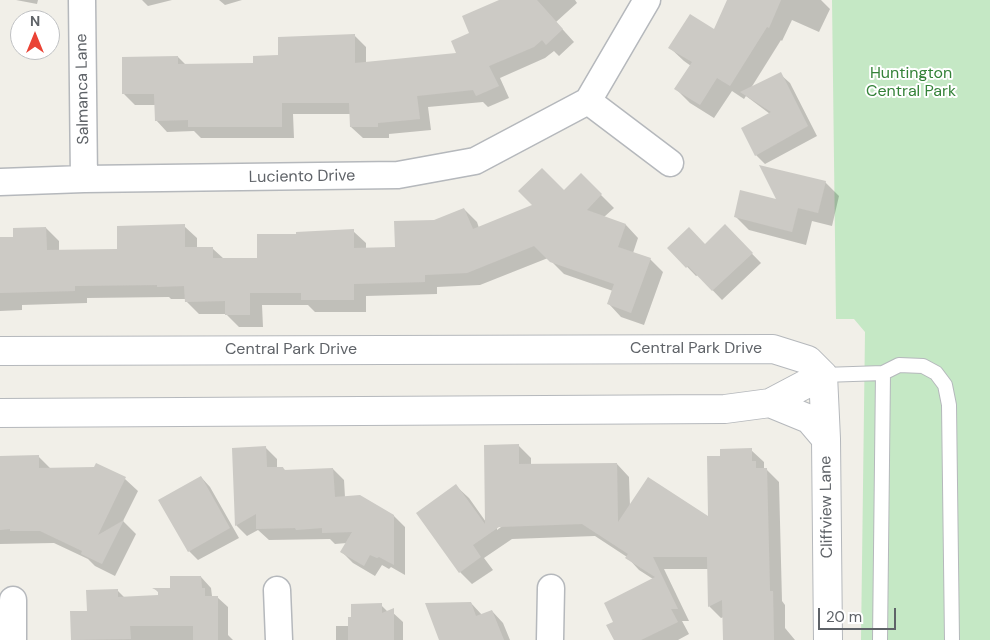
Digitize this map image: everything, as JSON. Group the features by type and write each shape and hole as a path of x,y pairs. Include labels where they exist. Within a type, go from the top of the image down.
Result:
{"street":[{"name":"Salmanca Lane","path":"82,0 84,179"},
{"path":"647,0 588,100 670,163"},
{"name":"Luciento Drive","path":"0,182 84,179 398,176 475,161 588,100"},
{"name":"Central Park Drive","path":"0,351 772,348 808,360 823,375"},
{"path":"0,413 725,409 770,403 823,375"},
{"name":"Cliffview Lane","path":"823,375 826,439 828,640"},
{"path":"770,403 809,419 826,439"},
{"path":"550,588 550,640"},
{"path":"277,590 279,640"},
{"path":"13,600 13,640"}],"lane":[{"path":"823,375 884,373 899,365 923,366 936,372 945,385 949,405 952,640"},
{"path":"880,640 884,373"}],"green space":[{"name":"Huntington Central Park","path":"832,0 990,0 990,640 861,640 865,332 854,319 836,319"}],"building":[{"path":"499,0 537,0 563,29 546,45 542,40 534,47 489,66 499,86 476,96 473,90 417,96 420,119 378,123 378,127 350,127 349,103 282,103 282,127 188,127 188,120 155,121 154,94 122,94 122,57 178,56 178,64 253,63 253,56 278,55 278,37 355,34 355,63 456,53 451,41 469,33 462,16"},
{"path":"727,0 781,0 769,28 767,27 730,86 717,78 700,105 674,89 692,62 668,48 690,14 714,29"},
{"path":"781,72 808,126 755,156 741,128 771,112 740,92"},
{"path":"759,165 826,181 818,213 798,208 792,232 734,217 740,190 776,199"},
{"path":"542,168 564,190 581,173 602,194 587,210 626,224 618,247 651,258 631,313 607,304 614,284 550,262 534,246 467,273 425,275 425,282 354,284 354,300 301,300 301,293 250,293 250,315 225,315 225,301 185,302 184,286 75,286 75,291 0,293 0,237 13,237 13,228 46,227 47,250 117,249 117,226 185,224 185,247 213,247 213,258 257,258 257,234 296,234 296,232 354,229 354,248 395,247 394,221 434,220 464,208 473,229 532,205 518,191"},
{"path":"725,224 753,253 712,291 667,248 689,227 705,244"},
{"path":"519,444 519,464 617,463 618,522 648,477 708,516 707,456 720,456 720,449 752,448 752,461 756,461 756,468 767,468 770,591 773,591 774,640 723,640 722,600 708,607 707,557 653,557 678,609 671,609 678,622 641,640 614,640 606,625 613,622 604,603 655,577 625,558 628,554 582,524 499,527 473,545 481,557 459,573 416,513 456,484 485,524 484,445"},
{"path":"266,446 267,467 283,467 284,470 333,468 335,497 360,495 394,515 394,565 379,557 370,555 364,566 340,552 352,532 322,533 322,528 296,530 295,528 256,529 256,514 235,526 232,448"},
{"path":"39,455 39,468 94,467 96,463 126,477 98,535 124,520 102,564 81,554 82,551 40,531 0,530 0,456"},
{"path":"201,476 230,528 188,552 158,500"},
{"path":"170,576 201,576 202,588 205,588 205,596 218,596 218,640 193,640 193,626 130,626 131,639 71,640 70,611 87,611 86,590 118,589 118,597 158,595 158,591 152,588 170,588"},
{"path":"471,602 476,616 492,610 504,640 439,640 425,603"},
{"path":"382,603 382,613 394,608 394,640 348,640 348,617 351,617 351,604"}]}
